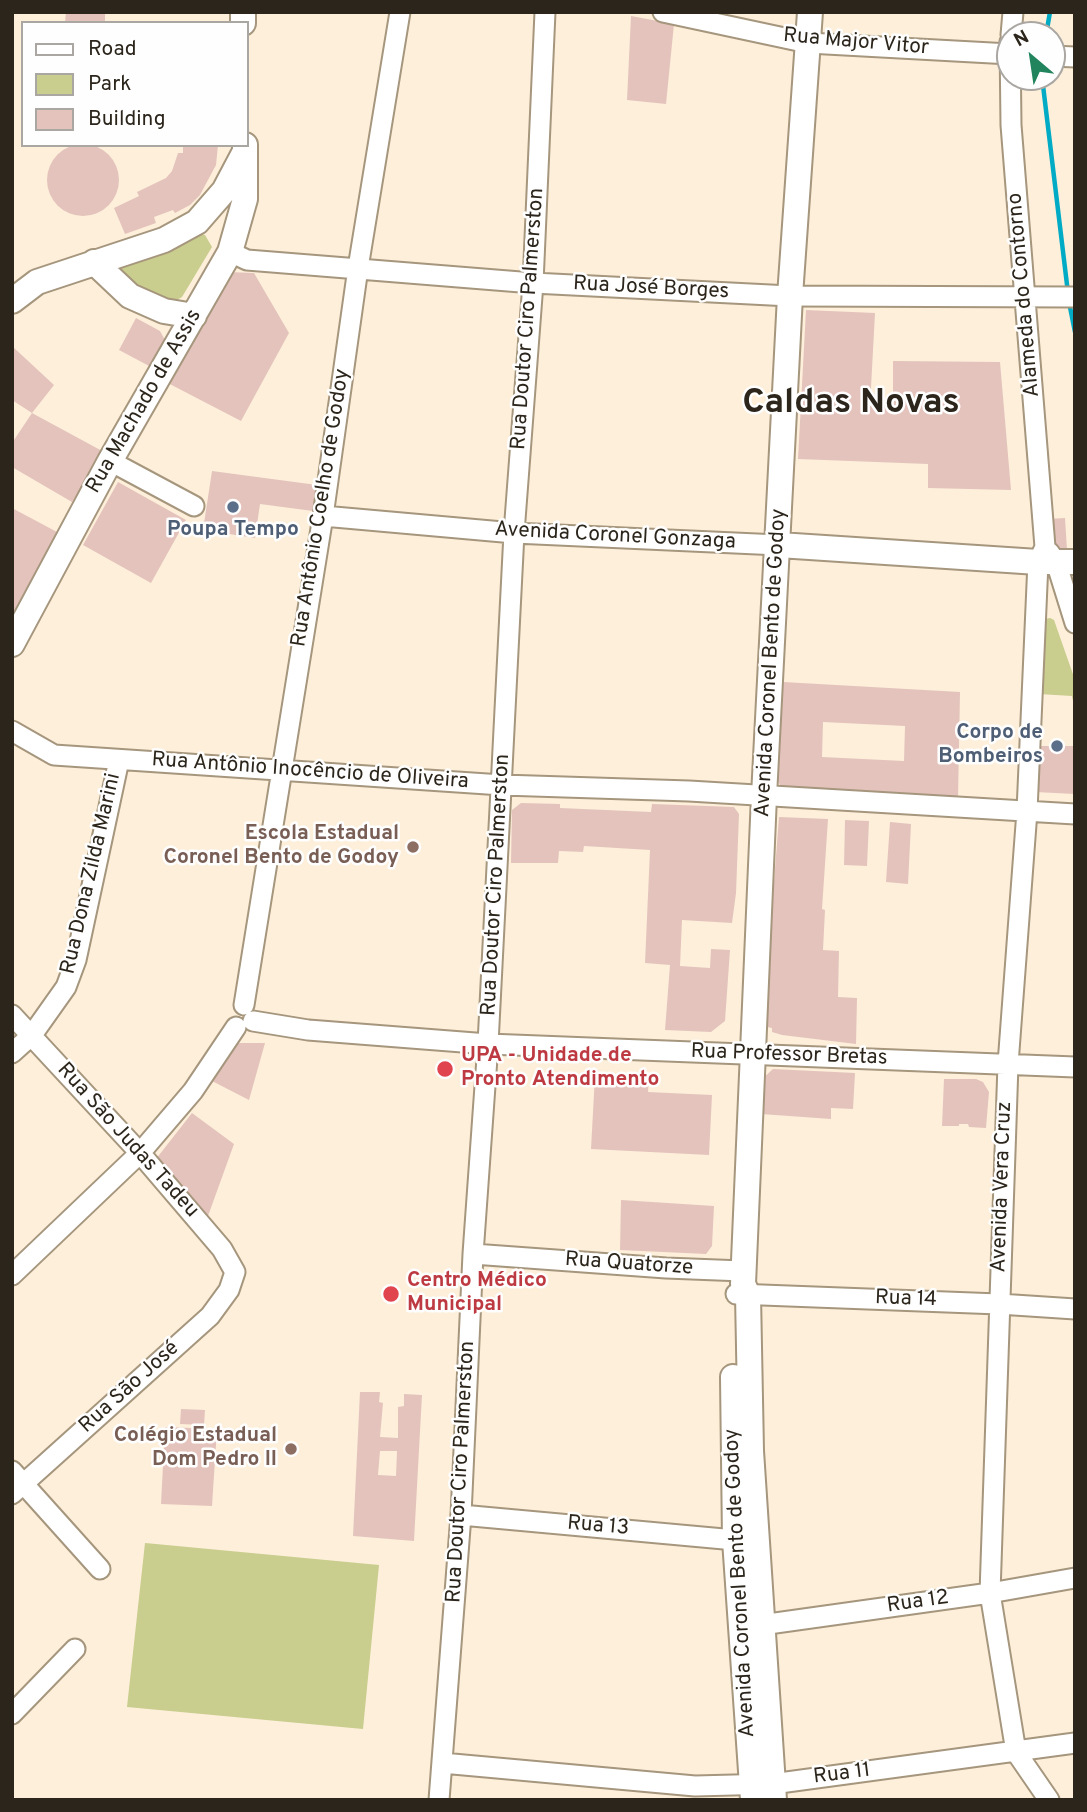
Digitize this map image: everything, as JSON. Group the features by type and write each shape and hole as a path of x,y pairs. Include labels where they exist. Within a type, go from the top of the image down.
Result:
{"main road":[{"name":"Avenida Coronel Bento de Godoy","path":"763,1792 761,1625 743,1286 764,796 790,296 810,12"},
{"path":"12,301 37,282 164,240 197,222 224,191 245,148"},
{"name":"Rua Machado de Assis","path":"12,644 110,461 230,252 245,199 245,148"},
{"path":"197,222 215,232 230,252"},
{"path":"94,262 130,296 164,312 194,316"},
{"name":"Avenida Coronel Gonzaga","path":"779,545 1054,559"},
{"name":"Avenida Coronel Bento de Godoy","path":"743,1286 733,1336 735,1541 763,1792"}],"street":[{"name":"Rua Antônio Coelho de Godoy","path":"12,1275 140,1153 193,1091 244,1018 281,769 323,516 358,268 401,12"},
{"name":"Rua Doutor Ciro Palmerston","path":"439,1800 461,1514 514,533 533,283 545,12"},
{"name":"Rua Major Vitor","path":"663,12 808,43 996,46"},
{"name":"Alameda do Contorno","path":"1011,91 1025,298 1054,559 1075,623"},
{"name":"Rua José Borges","path":"230,252 247,260 533,283 790,296 1075,297"},
{"path":"110,461 194,506"},
{"name":"Avenida Coronel Gonzaga","path":"323,516 514,533 779,545"},
{"name":"Avenida Vera Cruz","path":"1049,1800 1016,1752 990,1593 1008,1064 1027,811 1054,559"},
{"name":"Rua Antônio Inocêncio de Oliveira","path":"12,731 54,755 118,760 502,785 689,791 1075,814"},
{"name":"Rua Dona Zilda Marini","path":"12,1053 32,1035 66,987 76,960 118,760"},
{"name":"Rua São Judas Tadeu","path":"12,1016 140,1153 222,1249 235,1272"},
{"name":"Rua Professor Bretas","path":"244,1018 308,1030 488,1044 1075,1068"},
{"name":"Rua Quatorze","path":"474,1255 666,1268 743,1286"},
{"name":"Rua São José","path":"16,1483 210,1316 229,1290 235,1272"},
{"name":"Rua 14","path":"743,1286 1075,1309"},
{"path":"16,1483 100,1569"},
{"name":"Rua 13","path":"461,1514 735,1541"},
{"name":"Rua 12","path":"761,1625 990,1593 1075,1578"},
{"path":"12,1714 75,1649"},
{"name":"Rua 11","path":"442,1763 695,1793 763,1792 1075,1743"}],"green space":[{"path":"199,233 205,235 212,247 182,297 175,301 146,299 119,269 124,263"},
{"path":"1045,619 1054,620 1075,680 1075,711 1072,696 1039,694"},
{"path":"145,1543 379,1565 363,1729 127,1707"}],"building":[{"path":"66,12 105,12 105,21 65,21"},
{"path":"631,16 674,24 666,104 627,100"},
{"path":"69,147 97,147 103,150 113,160 118,173 118,187 113,200 103,210 90,215 76,215 63,210 53,200 48,187 48,173 53,160"},
{"path":"183,147 218,147 216,165 200,195 190,205 175,213 173,210 154,217 156,223 125,234 114,208 139,196 137,192 166,178 172,171 178,153 183,153"},
{"path":"227,272 254,273 289,333 241,421 162,380"},
{"path":"806,310 875,313 870,406 893,405 893,361 1000,362 1011,490 928,488 928,464 798,459"},
{"path":"136,318 160,331 166,342 151,367 119,350"},
{"path":"12,346 54,385 32,413 12,400"},
{"path":"32,413 104,452 72,502 12,467 12,443"},
{"name":"Poupa Tempo","path":"212,471 317,485 313,511 260,504 255,538 203,530"},
{"path":"118,482 186,520 151,583 83,545"},
{"path":"12,508 57,532 12,621"},
{"path":"1065,518 1067,550 1059,550 1053,546 1048,519"},
{"path":"783,682 960,692 958,799 785,791 778,782","holes":["823,722 905,726 904,761 822,757"]},
{"path":"1037,746 1075,746 1075,794 1035,792"},
{"path":"521,803 560,804 560,808 651,812 652,804 734,807 739,814 732,923 682,920 680,966 710,968 711,949 730,950 725,1021 711,1032 665,1030 670,965 645,963 650,850 584,846 583,852 559,851 558,863 511,863 512,810"},
{"path":"779,817 828,819 822,909 825,910 823,950 839,951 838,997 857,998 856,1044 782,1035 767,1027 769,947"},
{"path":"845,820 869,821 867,866 844,865"},
{"path":"890,822 911,824 908,884 886,882"},
{"path":"235,1043 265,1043 249,1100 212,1081"},
{"path":"773,1069 855,1073 853,1109 831,1108 831,1119 761,1114 762,1079"},
{"path":"595,1075 649,1077 648,1092 712,1095 709,1155 591,1149"},
{"path":"944,1079 976,1079 983,1082 989,1092 986,1128 969,1127 968,1124 942,1126"},
{"path":"192,1113 234,1144 208,1216 156,1159"},
{"path":"621,1200 714,1206 712,1246 706,1254 620,1250"},
{"path":"360,1392 380,1392 379,1402 383,1403 380,1437 398,1438 398,1407 404,1406 404,1394 422,1395 414,1541 353,1536","holes":["380,1451 397,1451 396,1476 378,1475"]},
{"path":"181,1409 205,1410 204,1425 180,1424"},
{"path":"165,1427 217,1429 212,1506 161,1504"}],"waterway":[{"path":"1048,21 1050,12"},
{"path":"1044,91 1068,293"},
{"path":"1069,302 1075,332"}],"place":[{"name":"Poupa Tempo","path":"233,507"},
{"name":"Corpo de Bombeiros","path":"1057,746"},
{"name":"Escola Estadual Coronel Bento de Godoy","path":"413,847"},
{"name":"UPA - Unidade de Pronto Atendimento","path":"445,1069"},
{"name":"Centro Médico Municipal","path":"391,1294"},
{"name":"Colégio Estadual Dom Pedro II","path":"291,1449"}],"district":[{"name":"Caldas Novas","path":"851,405"}]}
